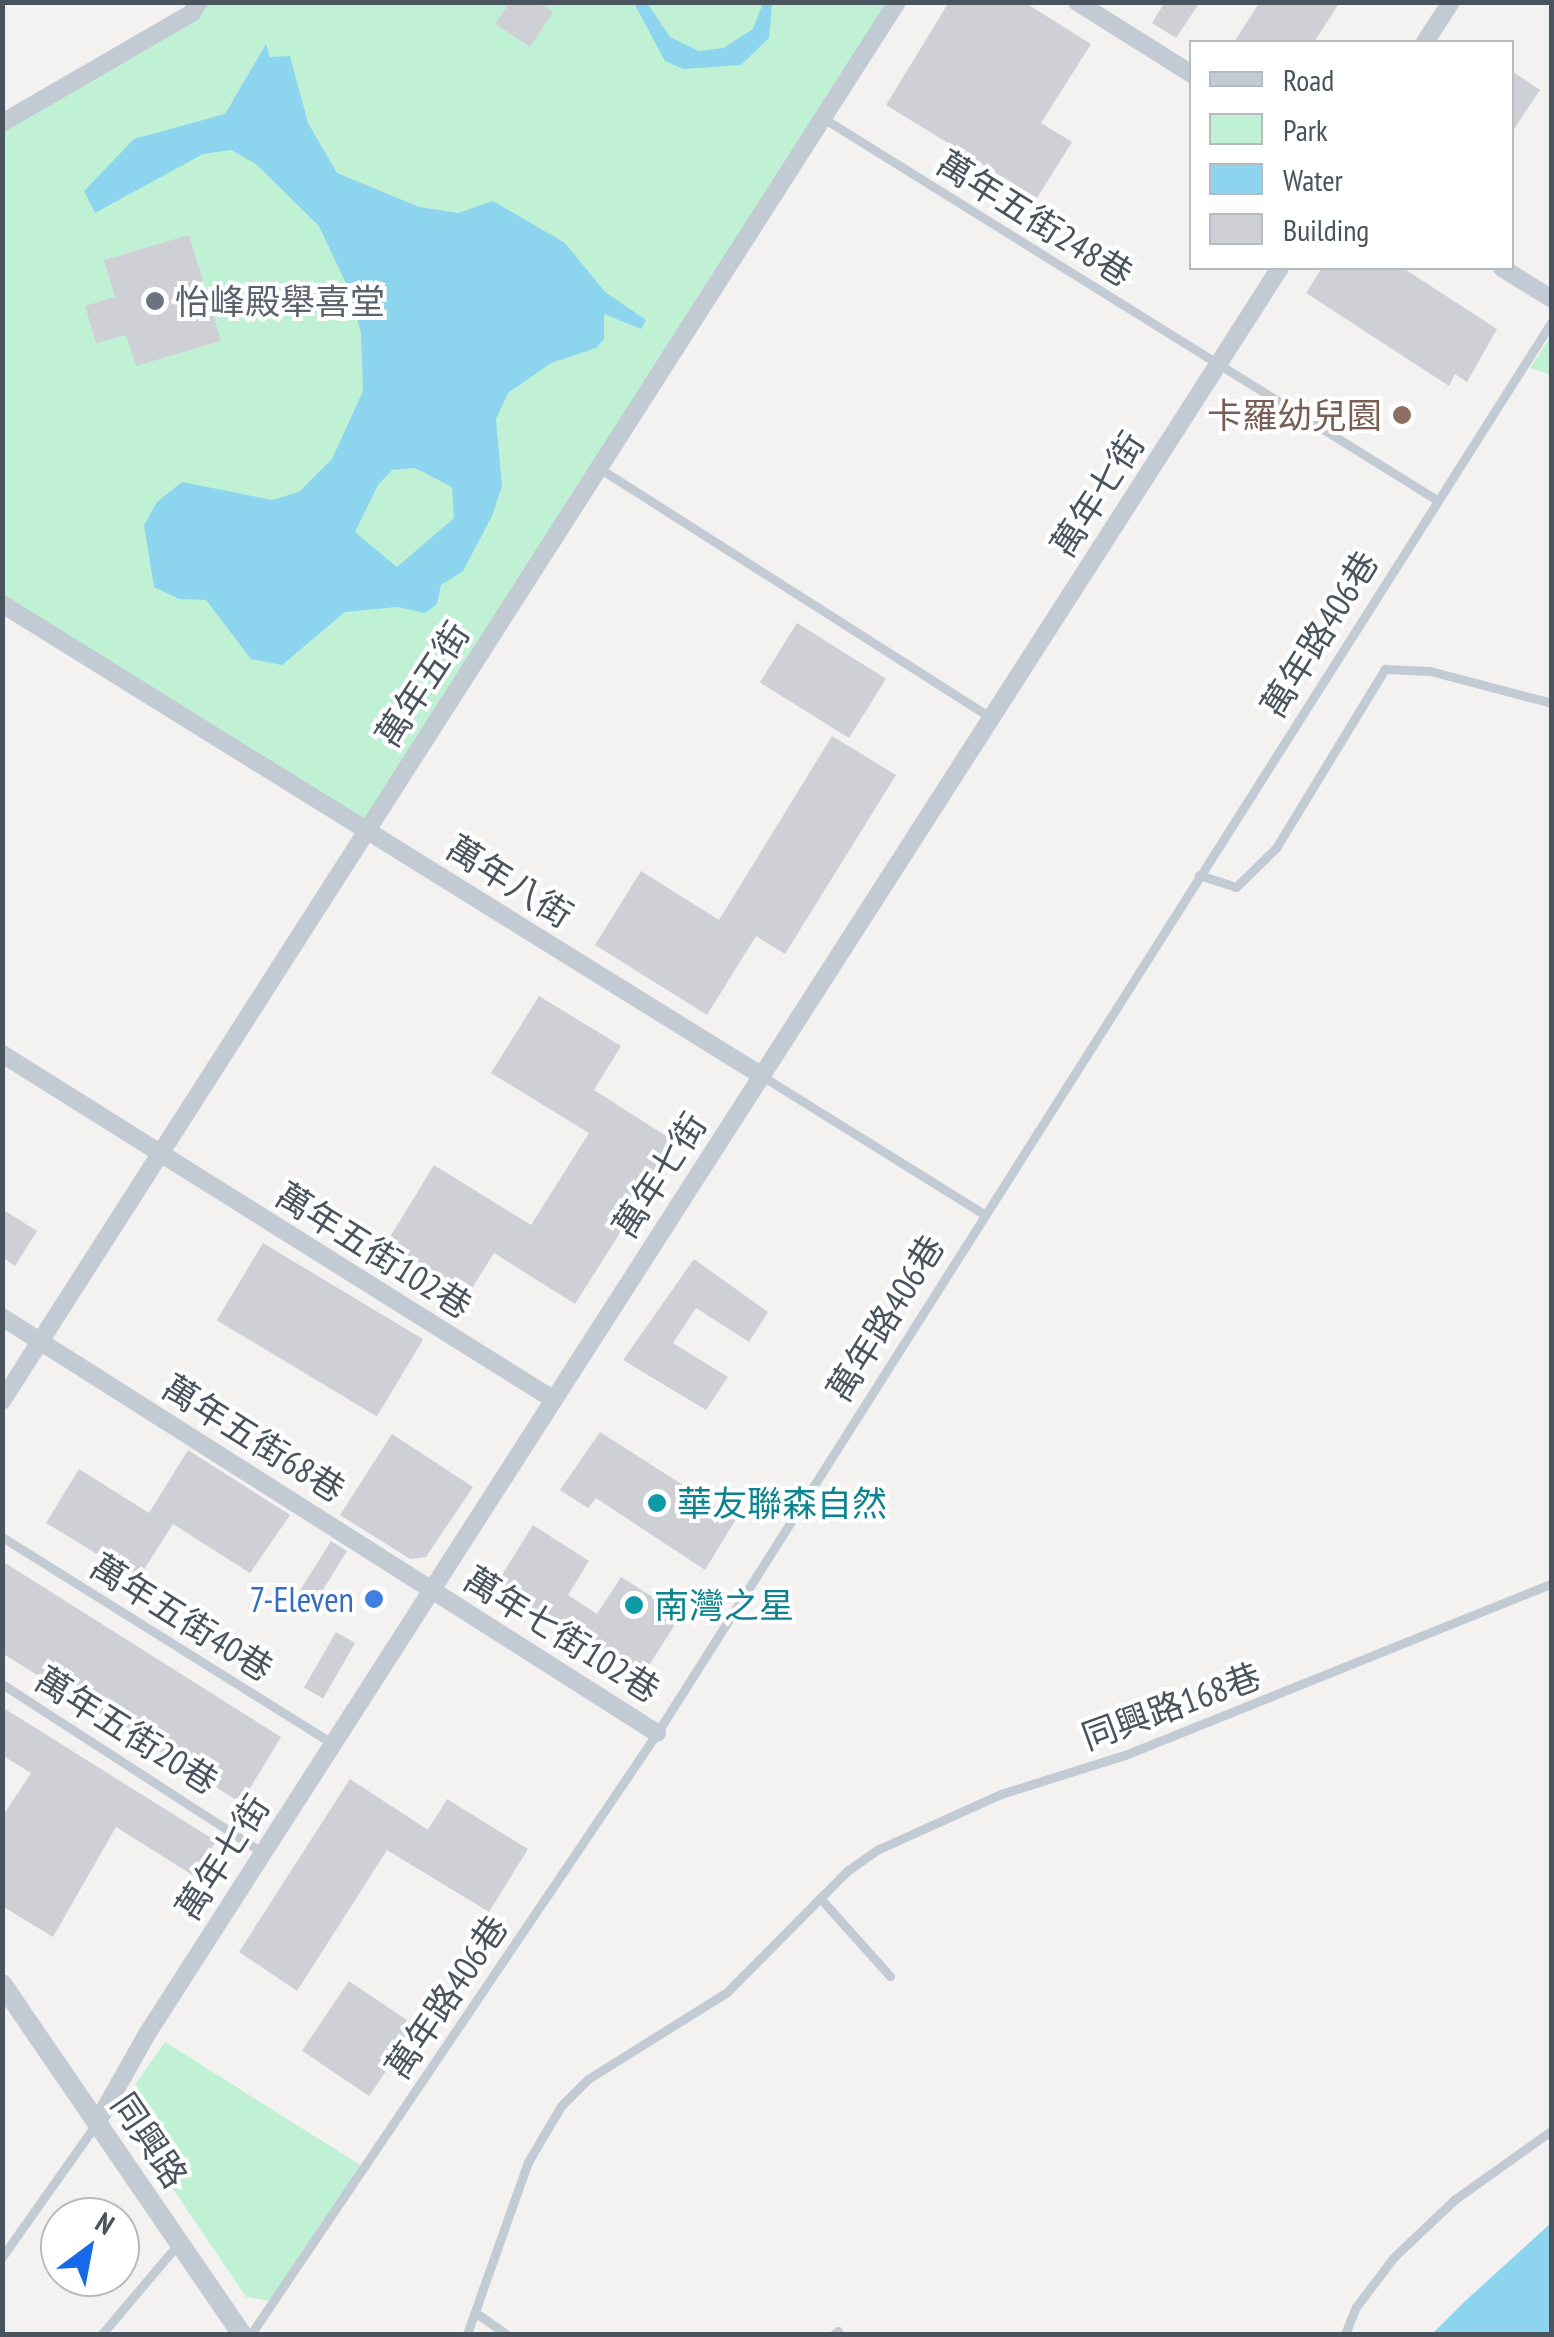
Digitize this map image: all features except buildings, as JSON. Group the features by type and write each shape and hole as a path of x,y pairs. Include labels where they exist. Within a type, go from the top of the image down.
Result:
{"street":[{"name":"萬年五街","path":"2,1401 897,2"},
{"path":"1077,2 1189,72"},
{"path":"1426,40 1450,2"},
{"path":"2,123 191,6"},
{"name":"萬年七街","path":"98,2121 263,1853 1279,270"},
{"path":"1505,270 1552,299"},
{"name":"萬年八街","path":"2,604 762,1076"},
{"name":"萬年五街102巷","path":"2,1054 554,1400"},
{"name":"萬年五街68巷","path":"2,1317 432,1590"},
{"name":"萬年七街102巷","path":"432,1590 657,1732"},
{"name":"同興路","path":"2,1984 242,2334"}],"lane":[{"name":"萬年五街248巷","path":"823,118 1218,364"},
{"name":"萬年路406巷","path":"252,2334 657,1732 1552,321"},
{"path":"1218,364 1437,500"},
{"path":"599,468 992,718"},
{"path":"1199,875 1236,887 1276,848 1386,669 1430,670 1552,703"},
{"name":"萬年八街","path":"762,1076 984,1214"},
{"name":"萬年五街40巷","path":"2,1537 333,1744"},
{"name":"同興路168巷","path":"466,2334 479,2314 528,2162 561,2106 588,2079 726,1992 820,1898 879,1849 956,1813 1283,1694 1552,1583"},
{"name":"萬年五街20巷","path":"2,1684 222,1822 263,1853"},
{"path":"820,1898 890,1976"},
{"path":"2,2257 98,2121"},
{"path":"1345,2334 1356,2308 1394,2257 1454,2200 1552,2130"},
{"path":"102,2334 180,2242"},
{"path":"479,2314 506,2334"}],"green space":[{"path":"198,3 897,3 367,830 3,604 2,123"},
{"path":"1551,336 1551,375 1530,368"},
{"path":"165,2042 365,2168 277,2302 246,2297 125,2118 130,2092"}],"water":[{"path":"634,3 647,3 670,37 699,51 723,48 753,29 763,3 772,3 769,38 741,65 683,69 665,61"},
{"path":"266,44 270,57 290,56 308,123 337,173 419,207 458,213 493,201 565,243 605,292 646,320 641,329 604,314 604,339 596,348 551,363 508,393 496,419 502,486 492,516 463,571 441,585 437,604 425,613 397,607 345,612 282,665 251,659 206,600 179,599 154,587 144,525 157,502 182,482 272,500 299,492 332,459 363,391 361,333 348,288 319,226 256,164 231,150 203,154 95,213 84,191 134,139 225,114","holes":["415,468 452,487 454,518 397,567 355,532 378,485 392,470"]},
{"path":"1551,2223 1551,2334 1432,2334 1463,2303"}],"place":[{"name":"怡峰殿舉喜堂","path":"155,301"},
{"name":"卡羅幼兒園","path":"1402,415"},
{"name":"華友聯森自然","path":"657,1503"},
{"name":"7-Eleven","path":"374,1599"},
{"name":"南灣之星","path":"634,1605"}]}
